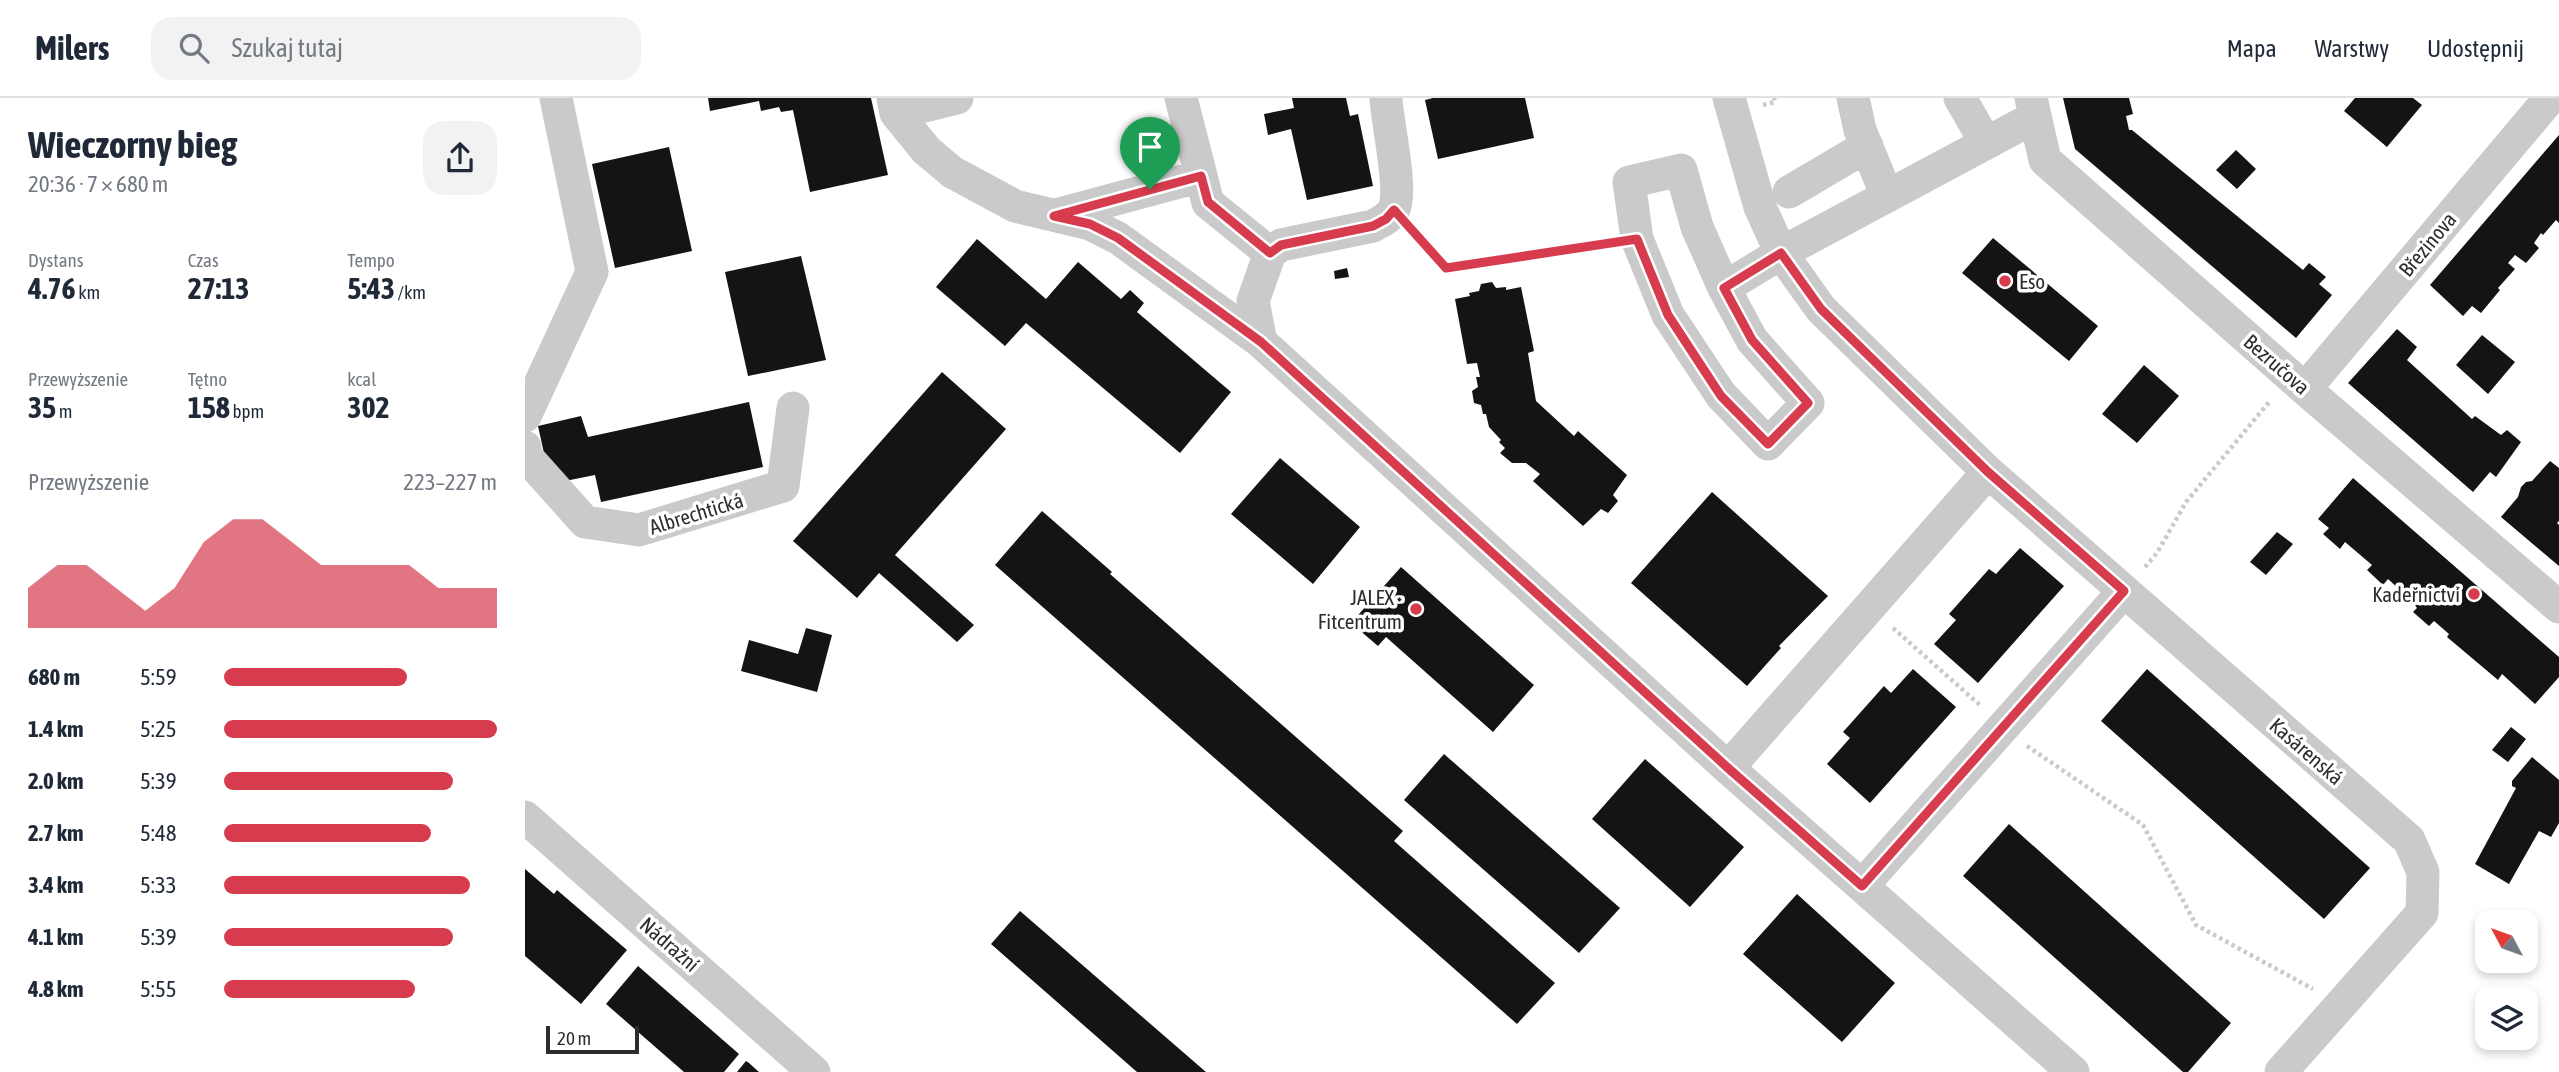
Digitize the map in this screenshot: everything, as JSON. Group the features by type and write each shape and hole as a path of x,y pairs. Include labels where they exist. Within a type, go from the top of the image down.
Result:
{"street":[{"path":"525,416 592,272 556,98"},
{"path":"957,98 895,105 926,150 952,172 1015,206 1090,224 1118,238 1261,342 1728,768 2073,1072"},
{"path":"1181,98 1208,202 1270,253"},
{"path":"1261,342 1253,301 1270,253 1281,245 1373,226 1386,219 1394,210 1398,194 1386,98"},
{"name":"Kasárenská","path":"1729,98 1760,207 1781,253 1821,309 1988,472 2409,840 2423,872 2422,913 2281,1072"},
{"path":"1853,98 1860,130 1887,196"},
{"path":"1960,98 1986,143"},
{"name":"Březinova","path":"2298,383 2550,98"},
{"path":"1724,288 1781,253 1986,143 2033,107"},
{"name":"Bezručova","path":"2033,107 2045,160 2298,383 2559,607"},
{"path":"1789,192 1867,146"},
{"path":"1681,170 1697,228 1724,288 1752,340 1808,403 1768,444 1721,396 1668,315 1637,239 1629,182 1681,170"},
{"path":"1054,216 1201,176"},
{"name":"Albrechtická","path":"525,447 526,456 585,522 639,530 783,486 793,408"},
{"path":"1728,768 1988,472"},
{"path":"1862,886 2124,591"},
{"name":"Nádražní","path":"525,817 814,1072"}],"path":[{"path":"1394,210 1446,268 1637,239"},
{"path":"2124,591 2157,553 2186,502 2298,383"},
{"path":"1869,607 2023,743 2143,825 2196,925 2341,1004"}],"building":[{"path":"708,98 871,98 888,175 810,192 793,110 781,112 779,107 761,111 759,101 710,111"},
{"path":"1292,98 1346,98 1350,116 1358,114 1373,186 1307,200 1291,129 1268,135 1264,114 1294,108"},
{"path":"1525,98 1534,138 1438,159 1425,100"},
{"path":"2063,98 2129,98 2133,114 2126,116 2129,130 2303,270 2309,263 2326,277 2319,284 2332,295 2296,338 2075,149"},
{"path":"2355,98 2413,98 2422,105 2387,147 2344,111"},
{"path":"2559,135 2559,223 2556,220 2543,235 2541,233 2534,243 2539,248 2526,263 2515,255 2508,263 2515,269 2481,313 2472,306 2463,316 2430,285"},
{"path":"669,147 692,251 615,268 592,164"},
{"path":"2236,150 2256,169 2237,189 2216,170"},
{"path":"1993,238 2098,326 2069,361 1962,273"},
{"path":"977,239 1046,299 1078,262 1121,299 1130,290 1144,303 1137,312 1231,392 1180,453 1026,323 1005,346 936,287"},
{"path":"801,256 826,360 748,376 725,272"},
{"path":"1347,268 1349,277 1335,279 1334,271"},
{"path":"1492,282 1496,288 1506,287 1506,290 1521,287 1534,351 1528,353 1536,401 1574,436 1578,431 1627,475 1613,495 1618,501 1608,513 1601,509 1583,526 1533,481 1540,474 1526,463 1512,463 1500,453 1505,448 1499,442 1501,440 1489,427 1481,405 1474,403 1472,391 1478,387 1476,377 1480,377 1477,363 1467,364 1455,299 1470,296 1469,293 1479,291 1481,284"},
{"path":"2397,329 2417,347 2407,360 2472,419 2475,416 2501,435 2507,430 2521,442 2496,477 2490,472 2473,492 2348,383"},
{"path":"2482,335 2515,362 2488,394 2456,365"},
{"path":"2144,365 2179,396 2137,443 2102,414"},
{"path":"942,372 1006,429 895,555 974,625 957,642 879,573 857,598 793,541"},
{"path":"749,402 763,467 601,502 595,475 560,482 549,476 538,426 581,416 588,437"},
{"path":"1280,458 1360,527 1313,584 1231,514"},
{"path":"2550,461 2559,468 2559,566 2501,517 2518,497 2521,487 2532,481"},
{"path":"2353,478 2559,657 2559,677 2535,704 2502,674 2498,680 2447,637 2449,634 2434,621 2429,626 2413,612 2417,608 2412,601 2388,579 2383,585 2367,570 2372,565 2345,542 2340,549 2323,534 2329,528 2318,519"},
{"path":"1712,492 1828,596 1779,646 1781,648 1747,686 1631,583"},
{"path":"1042,511 1403,831 1394,841 1555,983 1517,1024 995,565"},
{"path":"2277,532 2293,544 2266,575 2250,562"},
{"path":"2020,548 2064,586 1978,683 1934,644 1956,620 1949,614 1989,569 1996,574"},
{"path":"1401,567 1534,685 1493,732 1386,637 1378,646 1351,623"},
{"path":"806,628 832,635 817,692 741,671 749,640 798,654"},
{"path":"1913,669 1956,707 1870,803 1827,764 1850,738 1843,732 1884,686 1891,693"},
{"path":"2147,669 2370,868 2324,919 2101,721"},
{"path":"2511,727 2526,739 2508,762 2492,750"},
{"path":"1444,754 1620,908 1579,953 1404,800"},
{"path":"2532,757 2559,780 2559,823 2551,837 2539,831 2509,884 2475,864 2516,788 2512,786 2512,781"},
{"path":"1645,759 1744,847 1690,907 1592,819"},
{"path":"2009,824 2231,1023 2188,1072 2183,1072 1963,876"},
{"path":"525,869 554,894 557,890 627,950 581,1004 525,956"},
{"path":"1797,894 1895,983 1842,1042 1743,954"},
{"path":"1020,911 1206,1072 1137,1072 991,944"},
{"path":"638,966 739,1054 724,1072 684,1072 606,1004"},
{"path":"746,1061 749,1063 759,1072 737,1072"}],"place":[{"name":"Eso","path":"2005,281"},
{"name":"Kadeřnictví","path":"2474,594"},
{"name":"JALEX - Fitcentrum","path":"1416,609"}],"route":[{"path":"1201,176 1208,202 1270,253 1281,245 1373,226 1386,219 1394,210 1446,268 1637,239 1668,315 1721,396 1768,444 1808,403 1752,340 1724,288 1781,253 1821,309 1988,472 2124,591 1862,886 1728,768 1261,342 1118,238 1090,224 1054,216 1150,189 1201,176"}]}
